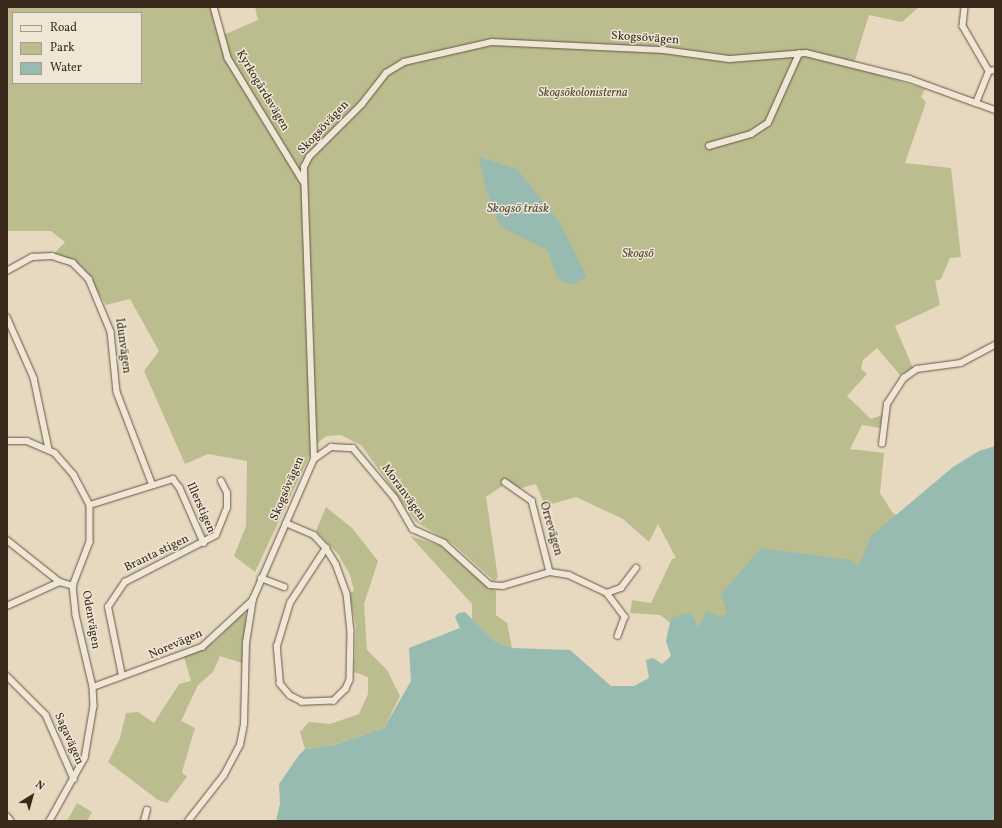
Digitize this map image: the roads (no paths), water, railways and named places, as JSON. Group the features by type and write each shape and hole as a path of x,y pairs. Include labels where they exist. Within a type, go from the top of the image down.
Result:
{"street":[{"name":"Kyrkogårdsvägen","path":"214,7 228,58 303,181"},
{"path":"965,7 963,26 992,70 976,103"},
{"name":"Skogsövägen","path":"188,821 230,766 243,736 246,643 253,599 314,459 303,181 309,157 362,104 386,73 404,62 435,53 503,41 664,50 730,59 815,54 878,70 995,110"},
{"path":"709,146 751,134 768,123 799,54"},
{"name":"Idunvägen","path":"7,271 32,258 52,256 73,262 90,280 111,332 117,392 152,483"},
{"path":"7,317 34,378 49,449"},
{"path":"882,444 887,404 904,378 917,370 962,363 995,345"},
{"name":"Odenvägen","path":"7,441 27,442 49,449 69,468 90,505 90,542 73,586 76,615 93,687 88,748 74,779 50,821"},
{"name":"Moranvägen","path":"314,459 331,447 353,448 394,498 413,529 444,543 490,585 503,586 550,572 568,575 607,593 625,617 618,636"},
{"name":"Illerstigen","path":"152,483 173,479 177,482 204,543"},
{"name":"Branta stigen","path":"122,676 108,610 110,602 121,586 136,575 204,543 216,535 227,508 227,493 221,481"},
{"name":"Orrevägen","path":"504,482 532,501 550,572"},
{"path":"90,505 152,483"},
{"path":"286,523 314,535 326,548 347,594 351,630 350,680 343,693 334,701 302,702 290,696 280,684 277,646 290,604 326,548"},
{"path":"7,540 60,582 73,586"},
{"path":"607,593 621,588 636,568"},
{"path":"261,578 284,586"},
{"path":"7,606 60,582"},
{"name":"Norevägen","path":"93,687 202,647 253,599"},
{"name":"Sagavägen","path":"7,676 46,715 74,779"},
{"path":"144,821 147,810"},
{"path":"7,816 10,821"}],"water":[{"name":"Skogsö träsk","path":"479,157 517,169 560,223 587,277 573,284 565,283 557,277 548,250 500,226 486,190"},
{"path":"995,446 995,821 276,821 280,804 279,784 299,755 305,749 334,745 384,728 411,681 409,648 460,628 455,617 458,613 465,612 495,642 512,648 570,650 611,686 634,686 649,678 646,660 653,658 662,664 671,656 666,641 671,618 691,612 698,628 707,611 721,617 727,613 721,594 761,548 850,560 859,566 870,537 953,467 979,451"}],"park label":[{"name":"Skogsökolonisterna","path":"583,94"},
{"name":"Skogsö","path":"638,255"}]}
